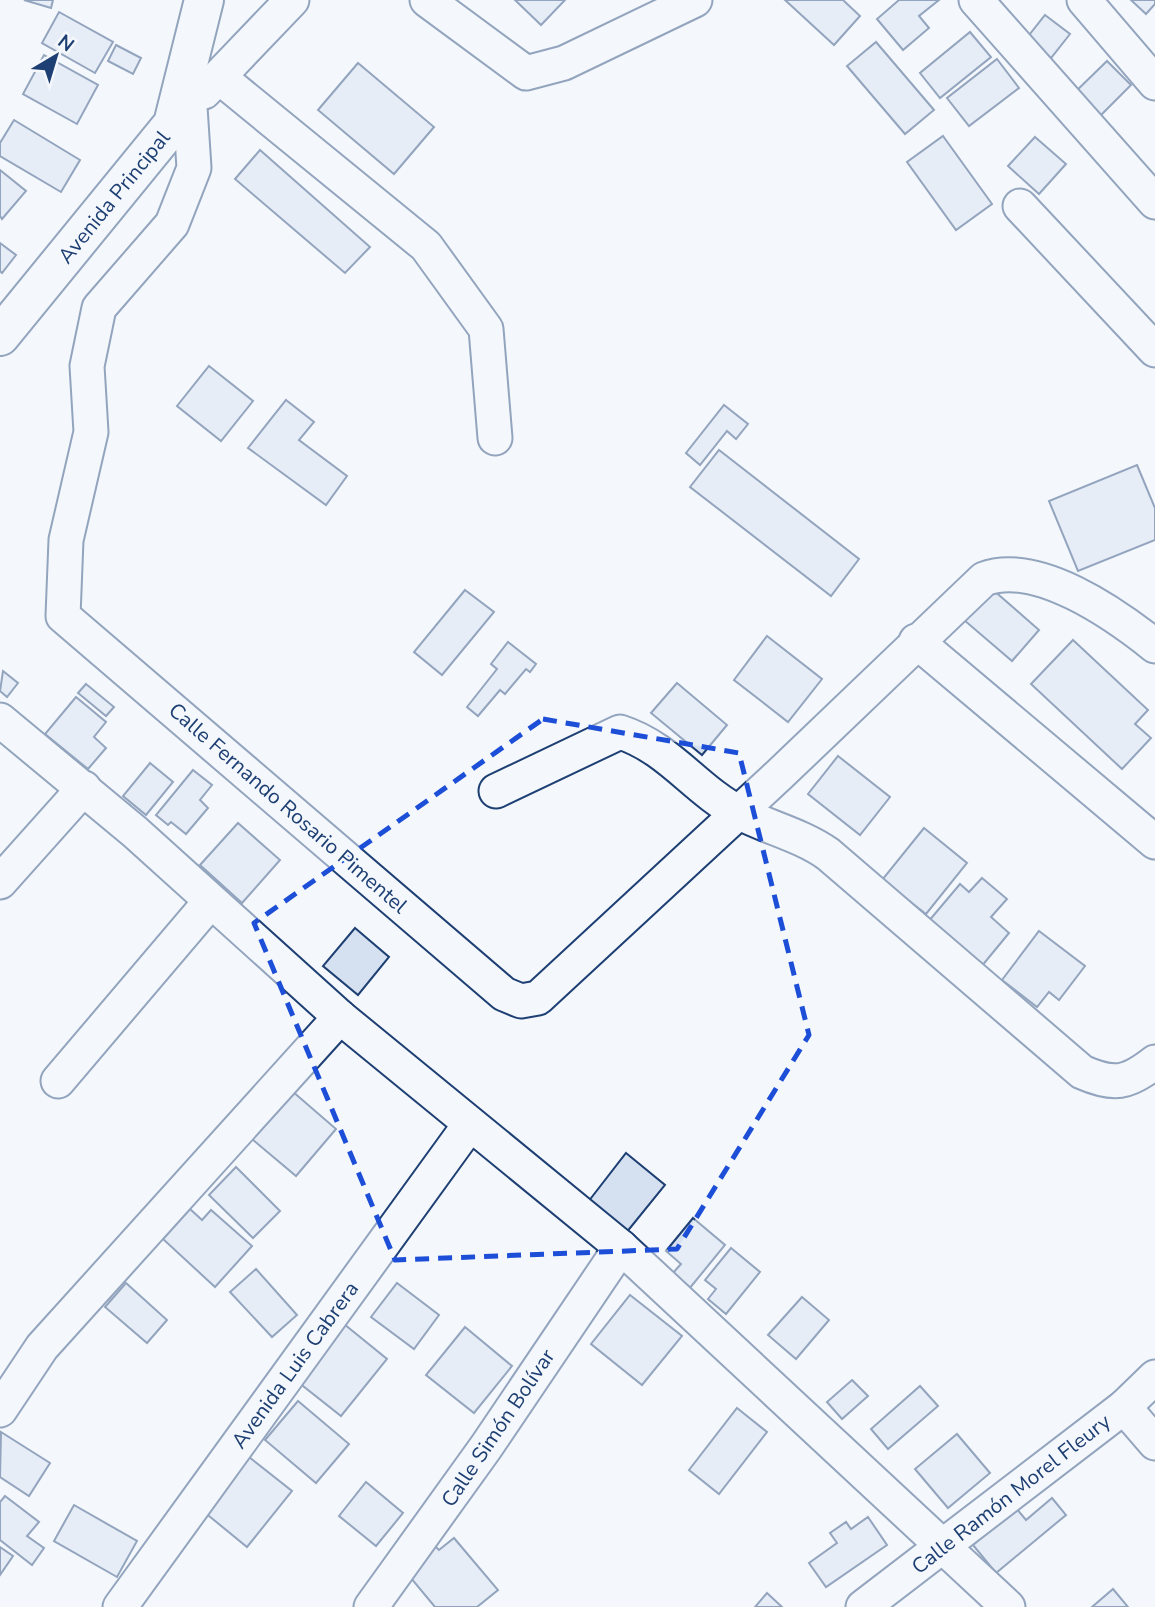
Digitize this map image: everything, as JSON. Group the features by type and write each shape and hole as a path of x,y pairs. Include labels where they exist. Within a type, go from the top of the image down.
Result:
{"main road":[{"name":"Avenida Principal","path":"0,336 181,115 204,0"}],"street":[{"path":"181,115 292,0"},
{"path":"427,0 526,73 564,63 695,0"},
{"path":"976,0 1155,202"},
{"path":"1084,0 1151,72"},
{"path":"219,77 426,246 486,329 495,438"},
{"name":"Calle Fernando Rosario Pimentel","path":"181,115 194,168 172,224 99,308 87,366 91,432 66,540 63,616 504,994 521,1001 538,998 738,813 984,579 998,573 1014,574 1055,584 1097,606 1155,646"},
{"path":"1020,206 1155,350"},
{"path":"916,641 1155,842"},
{"path":"0,720 84,788 340,1017 621,1247 1007,1607"},
{"path":"496,791 620,732 645,740 738,813 799,837 828,854 1082,1072 1103,1082 1124,1082 1155,1062"},
{"path":"0,882 84,788"},
{"path":"58,1081 210,902"},
{"path":"0,1410 43,1347 340,1017"},
{"name":"Avenida Luis Cabrera","path":"120,1607 470,1124"},
{"name":"Calle Simón Bolívar","path":"371,1607 486,1447 621,1247"},
{"name":"Calle Ramón Morel Fleury","path":"863,1607 1124,1407 1155,1377"},
{"path":"1124,1407 1155,1444"}],"highlighted area":[{"path":"543,719 739,753 809,1035 677,1249 395,1260 254,923"}],"building":[{"path":"24,0 53,0 51,8"},
{"path":"515,0 565,0 541,25"},
{"path":"785,0 843,0 860,16 834,45"},
{"path":"899,0 939,0 919,16 929,28 903,50 877,19"},
{"path":"1131,0 1155,0 1155,4 1146,14"},
{"path":"59,12 113,42 95,73 42,43"},
{"path":"1045,15 1070,34 1051,58 1026,39"},
{"path":"970,32 991,57 940,98 920,73"},
{"path":"876,42 934,110 905,134 847,66"},
{"path":"116,45 141,58 133,74 108,61"},
{"path":"44,55 98,85 77,124 23,94"},
{"path":"997,59 1019,88 969,126 947,98"},
{"path":"1107,61 1131,85 1093,123 1068,99"},
{"path":"358,63 434,127 394,174 318,110"},
{"path":"14,120 80,160 61,192 0,156 0,143"},
{"path":"943,136 992,204 956,230 907,162"},
{"path":"1035,137 1066,164 1039,194 1008,166"},
{"path":"260,150 370,247 345,273 235,179"},
{"path":"0,170 26,191 2,219 0,216"},
{"path":"0,243 16,255 2,273 0,271"},
{"path":"209,366 253,401 221,441 177,406"},
{"path":"286,400 314,422 299,440 347,476 326,505 248,448"},
{"path":"724,405 748,424 736,439 727,431 700,465 686,453"},
{"path":"719,450 859,559 831,596 690,487"},
{"path":"1137,465 1155,508 1155,540 1078,571 1049,501"},
{"path":"992,589 1039,630 1012,661 964,620"},
{"path":"465,590 494,612 442,675 414,652"},
{"path":"767,636 822,679 788,722 734,680"},
{"path":"1073,640 1148,710 1135,724 1151,738 1122,769 1031,684"},
{"path":"508,642 536,664 530,672 526,669 505,694 500,690 478,716 467,707 497,669 491,664"},
{"path":"3,671 18,683 7,697 0,691"},
{"path":"677,683 727,725 702,755 651,713"},
{"path":"86,684 114,707 106,716 78,693"},
{"path":"76,697 106,722 94,737 106,748 88,769 45,734"},
{"path":"838,756 890,797 860,835 808,794"},
{"path":"150,763 173,782 146,815 123,796"},
{"path":"193,770 212,785 200,800 208,808 186,834 171,822 168,825 156,815"},
{"path":"238,823 280,860 242,903 200,865"},
{"path":"924,828 967,863 926,914 882,880"},
{"path":"982,878 1007,899 991,917 1009,933 981,967 928,922 960,884 969,892"},
{"path":"355,928 389,957 358,995 323,966"},
{"path":"1039,931 1085,966 1059,1000 1049,992 1037,1007 1002,980"},
{"path":"292,1091 336,1129 296,1176 252,1139"},
{"path":"626,1153 665,1185 626,1233 588,1202"},
{"path":"236,1167 280,1211 253,1238 209,1195"},
{"path":"190,1209 202,1220 211,1210 252,1246 215,1287 163,1239"},
{"path":"693,1218 725,1245 689,1289 672,1274 681,1264 666,1251"},
{"path":"731,1248 760,1272 726,1314 708,1299 716,1289 705,1280"},
{"path":"256,1269 297,1315 272,1337 230,1292"},
{"path":"126,1283 167,1320 147,1343 105,1307"},
{"path":"397,1283 439,1315 414,1349 371,1317"},
{"path":"630,1295 682,1336 642,1385 591,1344"},
{"path":"802,1297 829,1320 796,1359 768,1335"},
{"path":"344,1324 387,1359 341,1416 298,1382"},
{"path":"465,1327 512,1366 474,1413 426,1375"},
{"path":"852,1380 868,1396 842,1419 827,1402"},
{"path":"920,1386 938,1406 888,1449 871,1429"},
{"path":"298,1401 349,1444 316,1483 265,1440"},
{"path":"737,1408 767,1432 719,1494 689,1470"},
{"path":"1,1432 50,1463 29,1496 0,1477"},
{"path":"957,1434 990,1473 948,1508 915,1469"},
{"path":"249,1457 292,1491 247,1547 198,1507"},
{"path":"366,1482 403,1513 376,1546 339,1516"},
{"path":"5,1496 39,1522 27,1536 44,1548 32,1565 0,1540 0,1502"},
{"path":"1052,1498 1066,1515 996,1573 973,1545 1016,1508 1026,1520"},
{"path":"74,1505 137,1541 117,1577 54,1541"},
{"path":"868,1517 887,1545 826,1587 809,1563 837,1543 830,1533 846,1522 851,1529"},
{"path":"454,1538 498,1590 477,1607 435,1607 405,1571 435,1546 439,1550"},
{"path":"0,1547 13,1556 0,1575"},
{"path":"1113,1589 1128,1607 1092,1607"},
{"path":"767,1593 782,1607 755,1607"}]}
